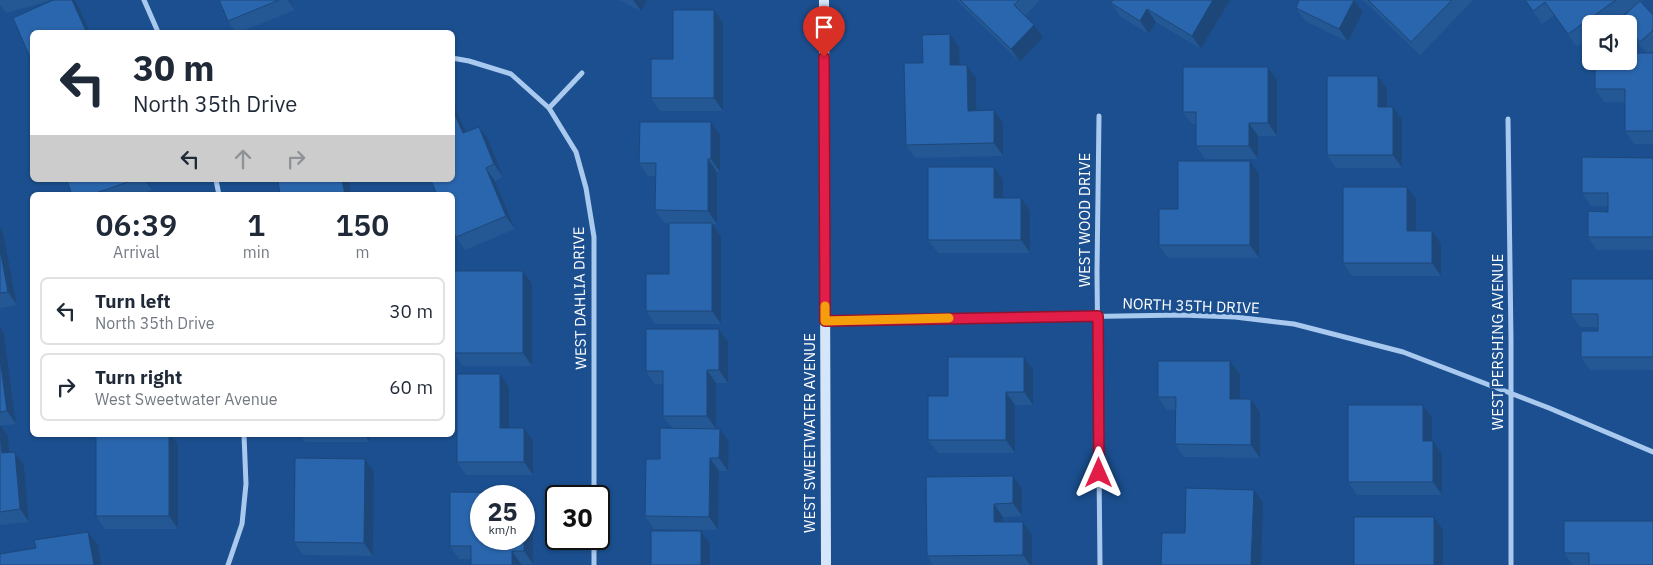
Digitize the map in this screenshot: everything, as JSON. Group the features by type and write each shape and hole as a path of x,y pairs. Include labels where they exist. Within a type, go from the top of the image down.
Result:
{"street":[{"path":"144,0 157,30"},
{"name":"WEST SWEETWATER AVENUE","path":"824,0 826,565"},
{"name":"WEST DAHLIA DRIVE","path":"455,59 511,74 550,108 576,152 586,188 594,237 594,485"},
{"path":"550,108 582,73"},
{"name":"WEST WOOD DRIVE","path":"1099,116 1100,565"},
{"name":"WEST PERSHING AVENUE","path":"1508,119 1511,565"},
{"name":"NORTH 35TH DRIVE","path":"825,321 1098,316 1235,317 1294,324 1403,352 1511,393 1653,452"},
{"path":"228,565 242,524 246,484 244,437"},
{"path":"594,550 594,565"}],"building":[{"path":"53,0 72,0 86,30 30,30 30,57 13,18"},
{"path":"219,0 279,0 228,21"},
{"path":"960,0 1019,0 1014,5 1034,25 1011,49"},
{"path":"1113,0 1213,0 1192,36 1147,9 1140,21 1111,3"},
{"path":"1299,0 1354,0 1339,29 1296,8"},
{"path":"1368,0 1452,0 1411,42"},
{"path":"1525,0 1616,0 1595,15 1582,15 1582,24 1568,34 1545,2 1533,11"},
{"path":"1640,1 1653,15 1653,30 1640,42 1637,39 1637,15 1625,15"},
{"path":"673,10 714,10 714,98 651,98 651,59 673,59"},
{"path":"950,34 950,65 967,65 968,111 994,110 994,143 906,145 904,63 923,63 922,35"},
{"path":"1637,53 1653,53 1653,131 1625,131 1625,89 1595,89 1595,70 1637,70"},
{"path":"1183,67 1268,67 1268,123 1249,123 1249,146 1196,146 1196,112 1183,112"},
{"path":"1327,76 1378,76 1378,107 1393,107 1393,155 1327,155"},
{"path":"455,115 463,133 479,127 494,164 486,168 506,216 456,237 455,192 436,192 432,182 455,182"},
{"path":"640,122 711,122 711,159 708,159 708,211 655,210 656,163 639,163"},
{"path":"1582,157 1653,158 1653,237 1588,237 1588,211 1608,212 1608,193 1582,193"},
{"path":"1178,161 1250,161 1250,245 1159,245 1159,209 1178,209"},
{"path":"928,167 994,167 994,198 1021,198 1021,240 928,240"},
{"path":"68,182 128,182 99,192 71,192"},
{"path":"278,182 342,182 344,192 280,192"},
{"path":"1343,187 1407,187 1407,231 1432,231 1432,263 1343,263"},
{"path":"669,223 712,223 712,311 646,311 646,274 669,274"},
{"path":"0,249 8,292 0,293"},
{"path":"455,271 523,271 523,353 455,353"},
{"path":"1571,279 1653,279 1653,357 1581,357 1581,331 1598,331 1598,314 1571,314"},
{"path":"646,329 719,329 719,370 707,370 707,416 663,416 663,371 646,371"},
{"path":"948,357 1024,357 1024,392 1006,392 1006,440 928,440 928,396 948,396"},
{"path":"0,358 7,411 0,412"},
{"path":"1158,361 1230,361 1230,399 1251,399 1251,445 1175,444 1176,397 1158,397"},
{"path":"457,374 500,374 500,428 524,428 524,462 457,462"},
{"path":"1348,405 1423,405 1423,441 1433,441 1433,482 1348,482"},
{"path":"660,428 720,429 719,458 710,458 709,517 645,516 646,459 660,459"},
{"path":"0,434 2,453 15,452 20,509 0,512"},
{"path":"96,437 169,437 169,516 96,516"},
{"path":"295,458 365,459 364,543 294,542"},
{"path":"1013,476 1013,503 994,504 994,522 1023,522 1023,555 927,556 926,477"},
{"path":"1186,488 1254,490 1251,565 1161,565 1162,533 1185,533"},
{"path":"450,492 470,492 470,546 450,546"},
{"path":"1354,517 1434,517 1434,565 1354,565"},
{"path":"1564,521 1653,521 1653,565 1589,565 1589,553 1564,553"},
{"path":"651,531 701,531 701,565 651,565"},
{"path":"88,532 94,565 0,565 0,554 36,548 34,540"},
{"path":"471,550 524,550 512,551 512,565 471,565"}],"slow traffic":[{"path":"825,306 825,321 949,318"}],"route":[{"path":"824,57 825,321 1098,316 1099,473"}]}
